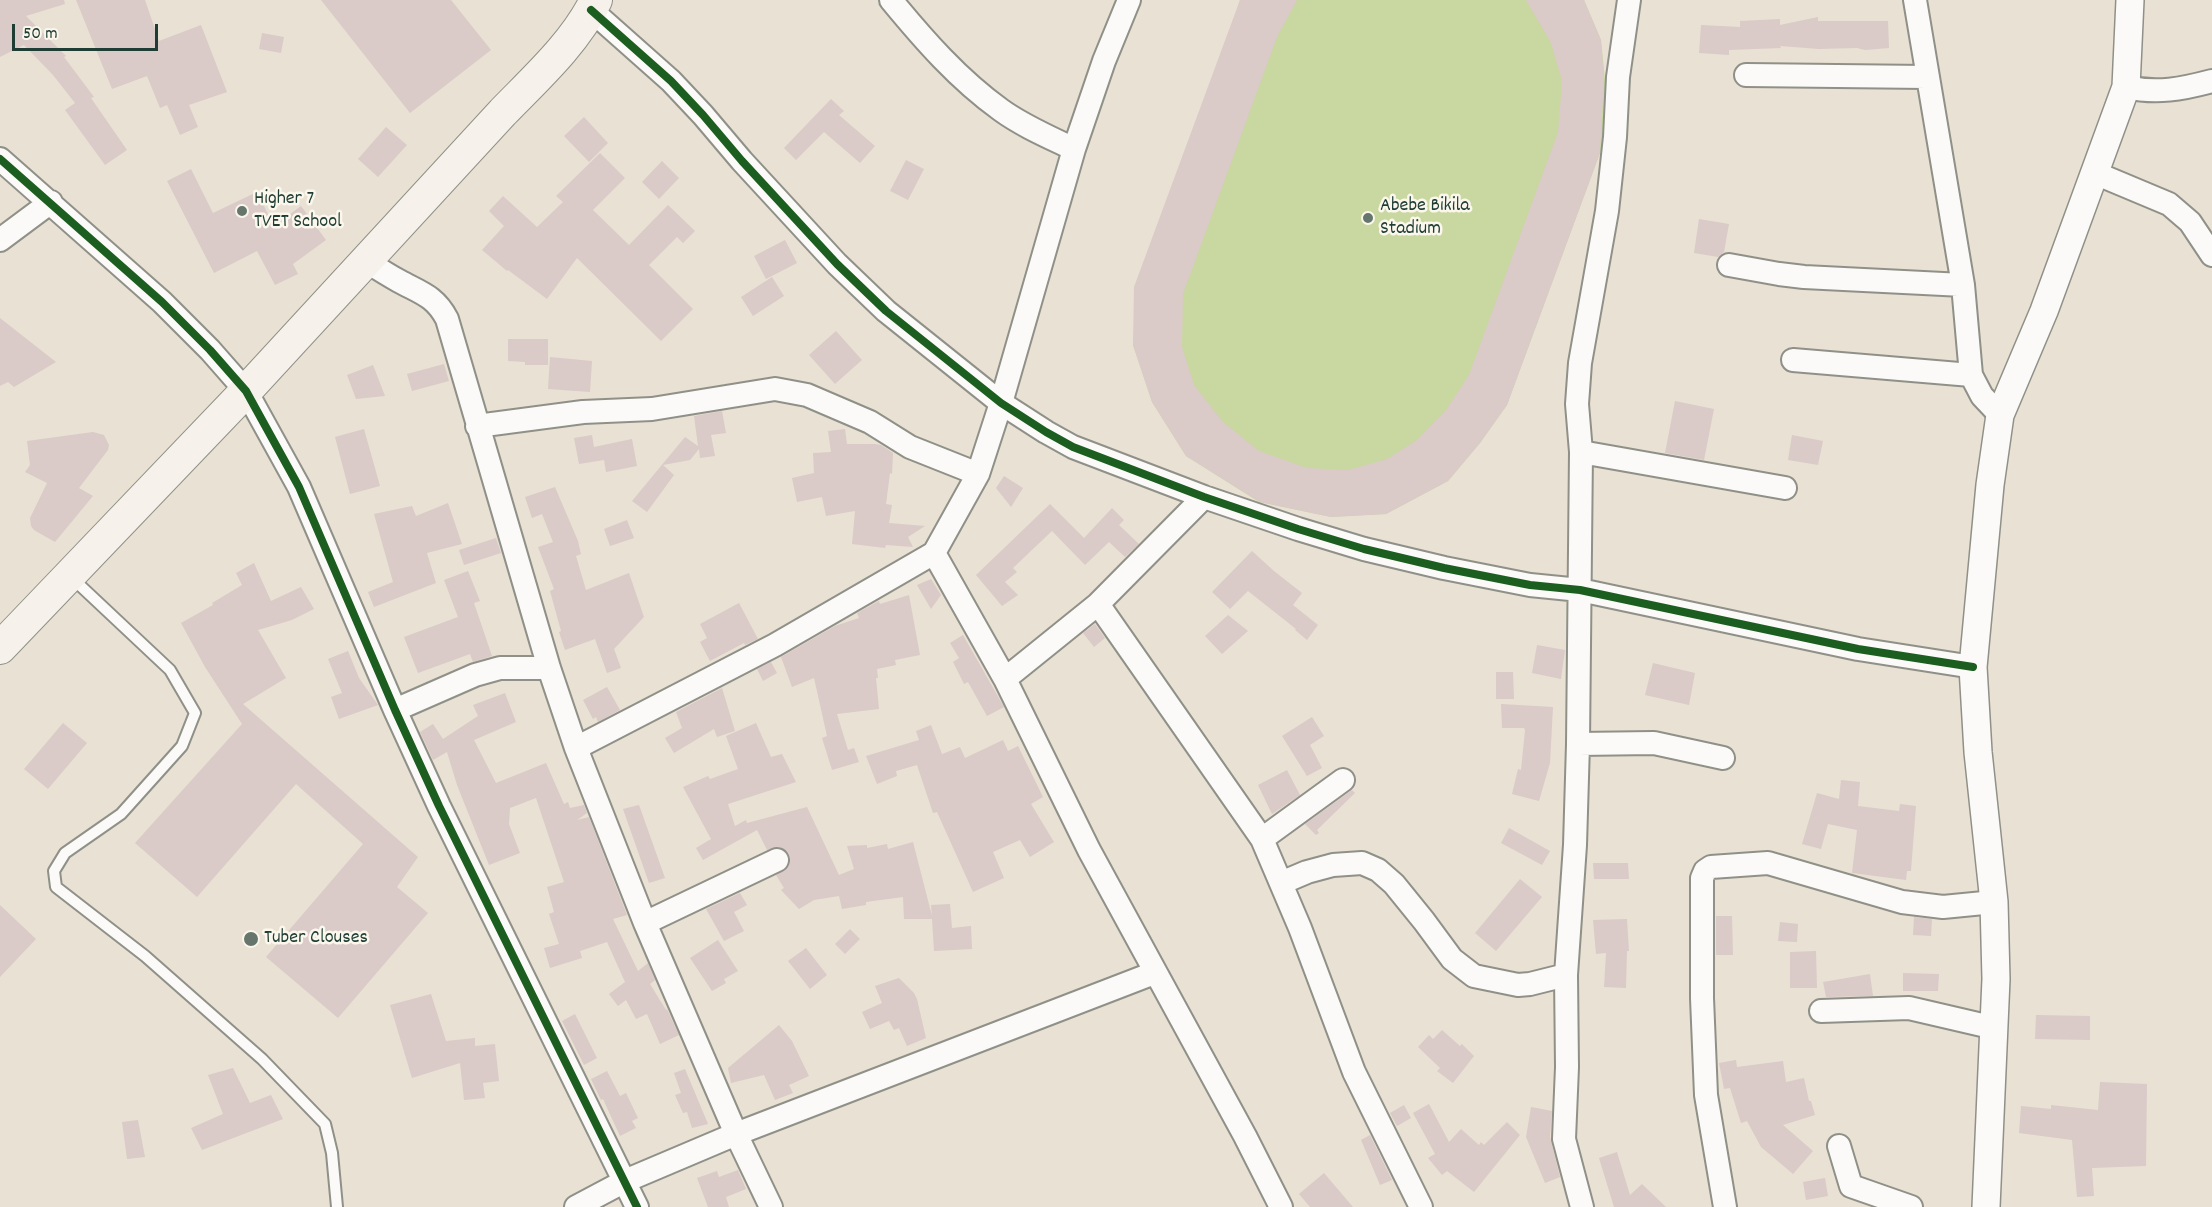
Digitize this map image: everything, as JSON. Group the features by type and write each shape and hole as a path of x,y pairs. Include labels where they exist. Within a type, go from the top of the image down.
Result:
{"main road":[{"path":"0,648 246,391 563,48 589,3"}],"street":[{"path":"891,0 948,65 1002,111 1074,149"},
{"path":"576,748 775,645 934,553 978,474 1001,404 1074,149 1104,61 1129,0"},
{"path":"1582,1207 1564,1139 1567,1067 1566,975 1575,845 1578,744 1581,452 1577,404 1580,363 1607,212 1616,137 1618,77 1629,0"},
{"path":"1915,0 1962,285 1971,375 1982,396 2000,415"},
{"path":"1986,1207 1996,979 1994,902 1978,752 1973,667 1990,485 2000,415 2044,311 2126,87 2130,0"},
{"path":"589,3 671,81 837,264 886,311 1001,404 1073,447 1204,497 1364,549 1509,581 1580,590 1770,632 1858,649 1973,667"},
{"path":"1746,75 1927,77"},
{"path":"2126,87 2145,91 2196,85"},
{"path":"0,159 162,302 210,350 246,391 300,487 395,710 445,817 637,1207"},
{"path":"2095,173 2169,204 2190,222 2212,255"},
{"path":"0,240 51,202"},
{"path":"366,261 428,295 442,309 447,319 549,668 576,748 645,923 736,1134 771,1207"},
{"path":"1729,265 1814,278 1962,285"},
{"path":"1792,360 1971,375"},
{"path":"477,426 583,412 652,408 775,389 807,395 870,422 910,447 978,474"},
{"path":"1581,452 1785,488"},
{"path":"1005,679 1098,604 1204,497"},
{"path":"934,553 1005,679 1089,850 1154,973 1200,1052 1281,1207"},
{"path":"1098,604 1262,839 1354,1072 1421,1207"},
{"path":"395,710 474,675 500,668 549,668"},
{"path":"1578,744 1654,743 1723,758"},
{"path":"1262,839 1343,780"},
{"path":"645,923 777,860"},
{"path":"1281,883 1307,872 1334,865 1362,863 1378,870 1394,884 1452,959 1474,976 1518,985 1566,975"},
{"path":"1725,1207 1706,1095 1702,945 1702,878 1705,871 1711,867 1768,863 1902,902 1943,907 1994,902"},
{"path":"576,1207 625,1181 736,1134 1154,973"},
{"path":"1821,1011 1908,1008 1995,1028"},
{"path":"1839,1146 1851,1186 1911,1207"}],"lane":[{"path":"69,576 170,670 195,713 182,746 121,814 65,853 54,871 56,887 145,956 244,1043 325,1124 332,1153 337,1207"}],"green space":[{"name":"Abebe Bikila Stadium","path":"1240,0 1584,0 1601,40 1607,100 1601,150 1507,405 1480,443 1448,481 1386,514 1331,517 1259,502 1186,456 1152,402 1133,345"}],"building":[{"path":"0,0 64,0 65,4 26,16 66,56 64,57 94,97 91,98 127,150 105,165 65,110 75,103 53,75 24,45 0,57"},
{"path":"76,0 145,0 159,41 201,25 227,92 189,105 198,127 180,135 167,105 160,108 147,76 112,89"},
{"path":"321,0 451,0 491,50 410,113"},
{"path":"1240,0 1297,0 1277,37 1183,294 1182,347 1194,385 1223,422 1259,451 1307,468 1348,470 1387,459 1417,440 1446,410 1469,375 1558,132 1562,81 1551,43 1526,0 1584,0 1601,40 1604,78 1600,153 1507,405 1480,443 1448,481 1386,514 1331,517 1260,502 1186,456 1152,402 1133,345 1134,287"},
{"path":"1818,17 1818,21 1888,21 1889,48 1865,50 1780,46 1781,48 1729,50 1729,55 1699,53 1701,25 1740,27 1740,21 1780,19 1780,25"},
{"path":"262,33 284,37 281,53 259,49"},
{"path":"831,99 844,111 839,115 875,146 860,163 824,132 796,160 784,148"},
{"path":"584,117 608,143 589,162 564,136"},
{"path":"386,127 407,145 378,177 358,159"},
{"path":"600,153 625,178 593,210 629,245 668,205 695,231 683,243 677,237 649,265 693,309 661,341 577,258 547,299 482,250 504,226 489,211 503,196 537,227 563,202 556,196"},
{"path":"906,160 924,169 908,200 890,191"},
{"path":"662,161 679,178 659,199 642,182"},
{"path":"191,169 213,213 257,192 274,226 301,206 326,240 293,264 298,274 275,285 257,251 214,273 167,181"},
{"path":"1699,219 1729,224 1724,252 1718,257 1694,253"},
{"path":"785,240 797,263 766,279 754,256"},
{"path":"772,277 784,296 753,316 741,297"},
{"path":"0,318 56,362 14,387 8,382 0,386"},
{"path":"836,331 862,360 835,384 809,355"},
{"path":"508,339 548,339 548,365 525,365 525,362 508,361"},
{"path":"550,357 592,361 590,392 548,389"},
{"path":"444,364 449,381 412,391 407,374"},
{"path":"373,365 385,396 356,399 347,375"},
{"path":"1675,401 1714,409 1704,460 1665,453"},
{"path":"722,411 726,433 711,435 715,456 700,458 699,449 690,460 663,465 674,475 647,512 632,501 685,437 698,446 694,416"},
{"path":"364,429 380,486 350,494 335,437"},
{"path":"845,429 847,444 881,445 893,453 892,474 890,473 886,504 892,505 889,523 925,526 908,537 913,547 886,545 885,548 852,544 855,511 826,516 822,497 797,502 792,478 814,473 813,453 831,452 828,431"},
{"path":"93,432 104,435 109,445 108,450 79,488 93,496 55,542 31,526 30,518 47,483 25,472 30,465 27,441"},
{"path":"592,435 594,447 632,439 637,466 606,472 604,460 579,464 574,438"},
{"path":"1792,435 1823,441 1818,465 1788,460"},
{"path":"1004,476 1023,488 1011,507 996,488"},
{"path":"555,487 578,541 581,554 576,556 586,590 629,573 644,617 614,649 621,668 607,673 595,639 565,650 559,632 561,631 550,591 554,589 538,547 553,542 542,514 532,518 525,497"},
{"path":"448,503 462,544 427,553 436,583 374,607 368,592 393,582 374,514 412,506 416,516"},
{"path":"1050,504 1084,538 1112,508 1124,520 1119,525 1139,544 1125,557 1109,542 1085,565 1052,531 1013,568 1017,572 1005,582 1018,595 1002,606 976,575"},
{"path":"627,520 634,538 610,546 604,529"},
{"path":"496,538 501,553 464,565 459,550"},
{"path":"1252,551 1302,593 1293,605 1318,625 1307,640 1248,591 1230,609 1212,592"},
{"path":"254,563 271,601 301,587 314,609 292,620 258,630 286,678 243,704 418,857 397,887 428,913 338,1018 266,957 363,844 296,784 197,897 135,843 242,724 205,667 181,623 242,585 236,573"},
{"path":"468,571 480,601 474,603 492,656 473,662 470,654 418,673 404,637 458,617 444,580"},
{"path":"931,579 941,595 931,609 917,585"},
{"path":"909,595 920,655 895,660 896,665 877,669 879,709 837,714 848,750 854,748 859,762 832,770 822,738 827,736 814,678 792,687 781,657 835,626 859,618 857,613 879,601 880,604"},
{"path":"739,603 758,639 745,645 744,643 710,661 700,642 707,638 700,624"},
{"path":"1228,615 1248,631 1222,654 1205,636"},
{"path":"1095,624 1105,638 1094,647 1083,633"},
{"path":"963,635 1004,707 987,716 968,682 964,684 953,662 959,658 950,643"},
{"path":"1537,645 1565,650 1561,679 1532,673"},
{"path":"348,651 359,678 378,705 339,719 331,697 342,693 328,659"},
{"path":"771,662 777,673 763,681 757,669"},
{"path":"1653,663 1695,673 1689,705 1645,695"},
{"path":"1496,672 1513,672 1514,699 1496,699"},
{"path":"607,687 620,710 598,722 596,717 593,719 583,700"},
{"path":"722,688 735,731 717,737 714,729 674,753 665,738 682,728 676,712"},
{"path":"505,693 516,722 474,740 496,783 546,763 564,804 568,802 570,808 584,805 587,813 577,820 589,817 627,915 613,919 638,971 648,963 655,980 650,984 667,1009 679,1035 660,1044 647,1014 636,1019 626,1000 618,1006 609,994 625,982 607,942 580,951 582,958 550,968 544,948 559,944 549,914 554,912 547,887 564,882 536,798 510,808 509,824 520,853 489,865 457,785 447,752 433,760 420,732 433,724 443,739 478,716 473,705"},
{"path":"1501,704 1553,707 1550,763 1539,801 1512,794 1518,769 1521,770 1525,730 1524,728 1502,728"},
{"path":"1312,717 1324,736 1310,745 1322,768 1307,776 1282,736"},
{"path":"63,723 87,743 48,789 24,769"},
{"path":"756,723 771,757 782,754 796,782 728,804 735,826 746,820 747,823 807,807 839,875 854,869 847,846 867,845 867,848 887,844 888,849 913,842 932,916 931,905 950,904 952,928 971,926 972,949 934,951 932,919 904,919 903,897 866,902 866,905 842,909 839,896 814,900 799,909 781,890 784,888 776,875 788,867 789,854 779,847 767,850 757,830 703,860 696,848 711,839 683,787 708,776 710,779 738,769 726,736"},
{"path":"931,725 942,754 960,747 965,758 1003,740 1008,751 1018,746 1043,797 1031,804 1054,842 1030,857 1020,840 993,852 1004,878 973,892 937,812 933,813 917,765 896,771 897,776 877,784 866,756 919,740 916,731"},
{"path":"1287,770 1300,795 1272,814 1258,785"},
{"path":"1841,780 1860,782 1858,806 1899,811 1900,804 1916,806 1911,871 1907,871 1906,880 1852,873 1857,830 1828,824 1821,849 1802,844 1817,793 1839,799"},
{"path":"1352,790 1355,793 1317,830 1319,833 1316,835 1305,824"},
{"path":"639,805 665,878 649,883 623,809"},
{"path":"1509,828 1550,851 1542,865 1501,843"},
{"path":"1593,863 1628,863 1629,879 1594,879"},
{"path":"1520,879 1542,897 1496,951 1475,933"},
{"path":"740,893 747,905 734,912 744,931 724,941 706,909"},
{"path":"0,905 36,939 0,977"},
{"path":"1716,916 1732,916 1733,955 1716,955"},
{"path":"1914,917 1932,919 1931,936 1913,935"},
{"path":"1627,919 1629,951 1627,951 1626,988 1604,987 1606,953 1596,954 1593,920"},
{"path":"1780,922 1798,924 1797,942 1778,941"},
{"path":"850,929 860,939 845,954 835,944"},
{"path":"718,940 738,971 724,979 726,983 712,991 690,958"},
{"path":"806,948 827,975 810,989 788,961"},
{"path":"1816,951 1817,988 1790,988 1790,952"},
{"path":"1903,973 1939,974 1938,991 1903,991"},
{"path":"1870,974 1873,996 1826,997 1823,982"},
{"path":"899,978 917,999 926,1038 907,1046 899,1028 894,1030 889,1021 870,1029 862,1012 882,1003 875,986"},
{"path":"431,994 446,1041 475,1038 475,1046 495,1044 499,1081 483,1083 485,1098 464,1100 460,1063 412,1078 390,1005"},
{"path":"575,1014 597,1058 584,1065 562,1021"},
{"path":"2036,1015 2090,1016 2090,1040 2035,1039"},
{"path":"779,1025 792,1041 809,1076 789,1085 793,1093 775,1100 764,1075 731,1083 728,1068"},
{"path":"1442,1030 1474,1056 1453,1083 1437,1071 1440,1068 1418,1047 1429,1035 1433,1039"},
{"path":"1736,1060 1737,1067 1783,1061 1786,1082 1804,1078 1815,1115 1783,1125 1813,1151 1793,1174 1761,1147 1747,1121 1741,1123 1730,1088 1724,1089 1719,1063"},
{"path":"233,1068 250,1103 271,1095 283,1119 202,1150 191,1128 223,1114 208,1075"},
{"path":"685,1069 708,1124 692,1128 687,1112 683,1113 675,1095 681,1093 674,1073"},
{"path":"607,1071 620,1096 626,1093 638,1118 632,1121 636,1128 620,1136 591,1079"},
{"path":"2100,1082 2147,1084 2146,1166 2092,1168 2094,1196 2077,1197 2072,1140 2019,1133 2021,1106 2051,1109 2051,1105 2098,1110"},
{"path":"1429,1104 1449,1142 1461,1129 1479,1145 1481,1142 1484,1145 1507,1122 1520,1135 1474,1192 1447,1171 1442,1175 1428,1158 1435,1154 1413,1113"},
{"path":"1404,1105 1411,1118 1397,1126 1390,1113"},
{"path":"1531,1107 1552,1111 1550,1137 1560,1177 1545,1183 1526,1137"},
{"path":"138,1120 145,1157 127,1159 122,1122"},
{"path":"1370,1135 1392,1180 1380,1185 1361,1140"},
{"path":"1617,1152 1630,1195 1642,1184 1666,1207 1614,1207 1599,1158"},
{"path":"738,1170 746,1189 726,1197 729,1207 708,1207 697,1178 717,1171 719,1177"},
{"path":"1324,1173 1353,1207 1310,1207 1299,1194"},
{"path":"1825,1178 1828,1196 1806,1200 1803,1182"}],"cycle path":[{"path":"591,10 671,81 837,264 886,311 1001,403 1073,447 1204,497 1364,549 1444,568 1530,585 1580,590 1858,649 1973,667"},
{"path":"0,159 162,302 210,350 246,391 299,487 439,806 637,1207"}],"place":[{"name":"Higher 7 TVET School","path":"242,211"},
{"name":"Abebe Bikila Stadium","path":"1368,218"},
{"name":"Tuber Clouses","path":"251,939"}]}
